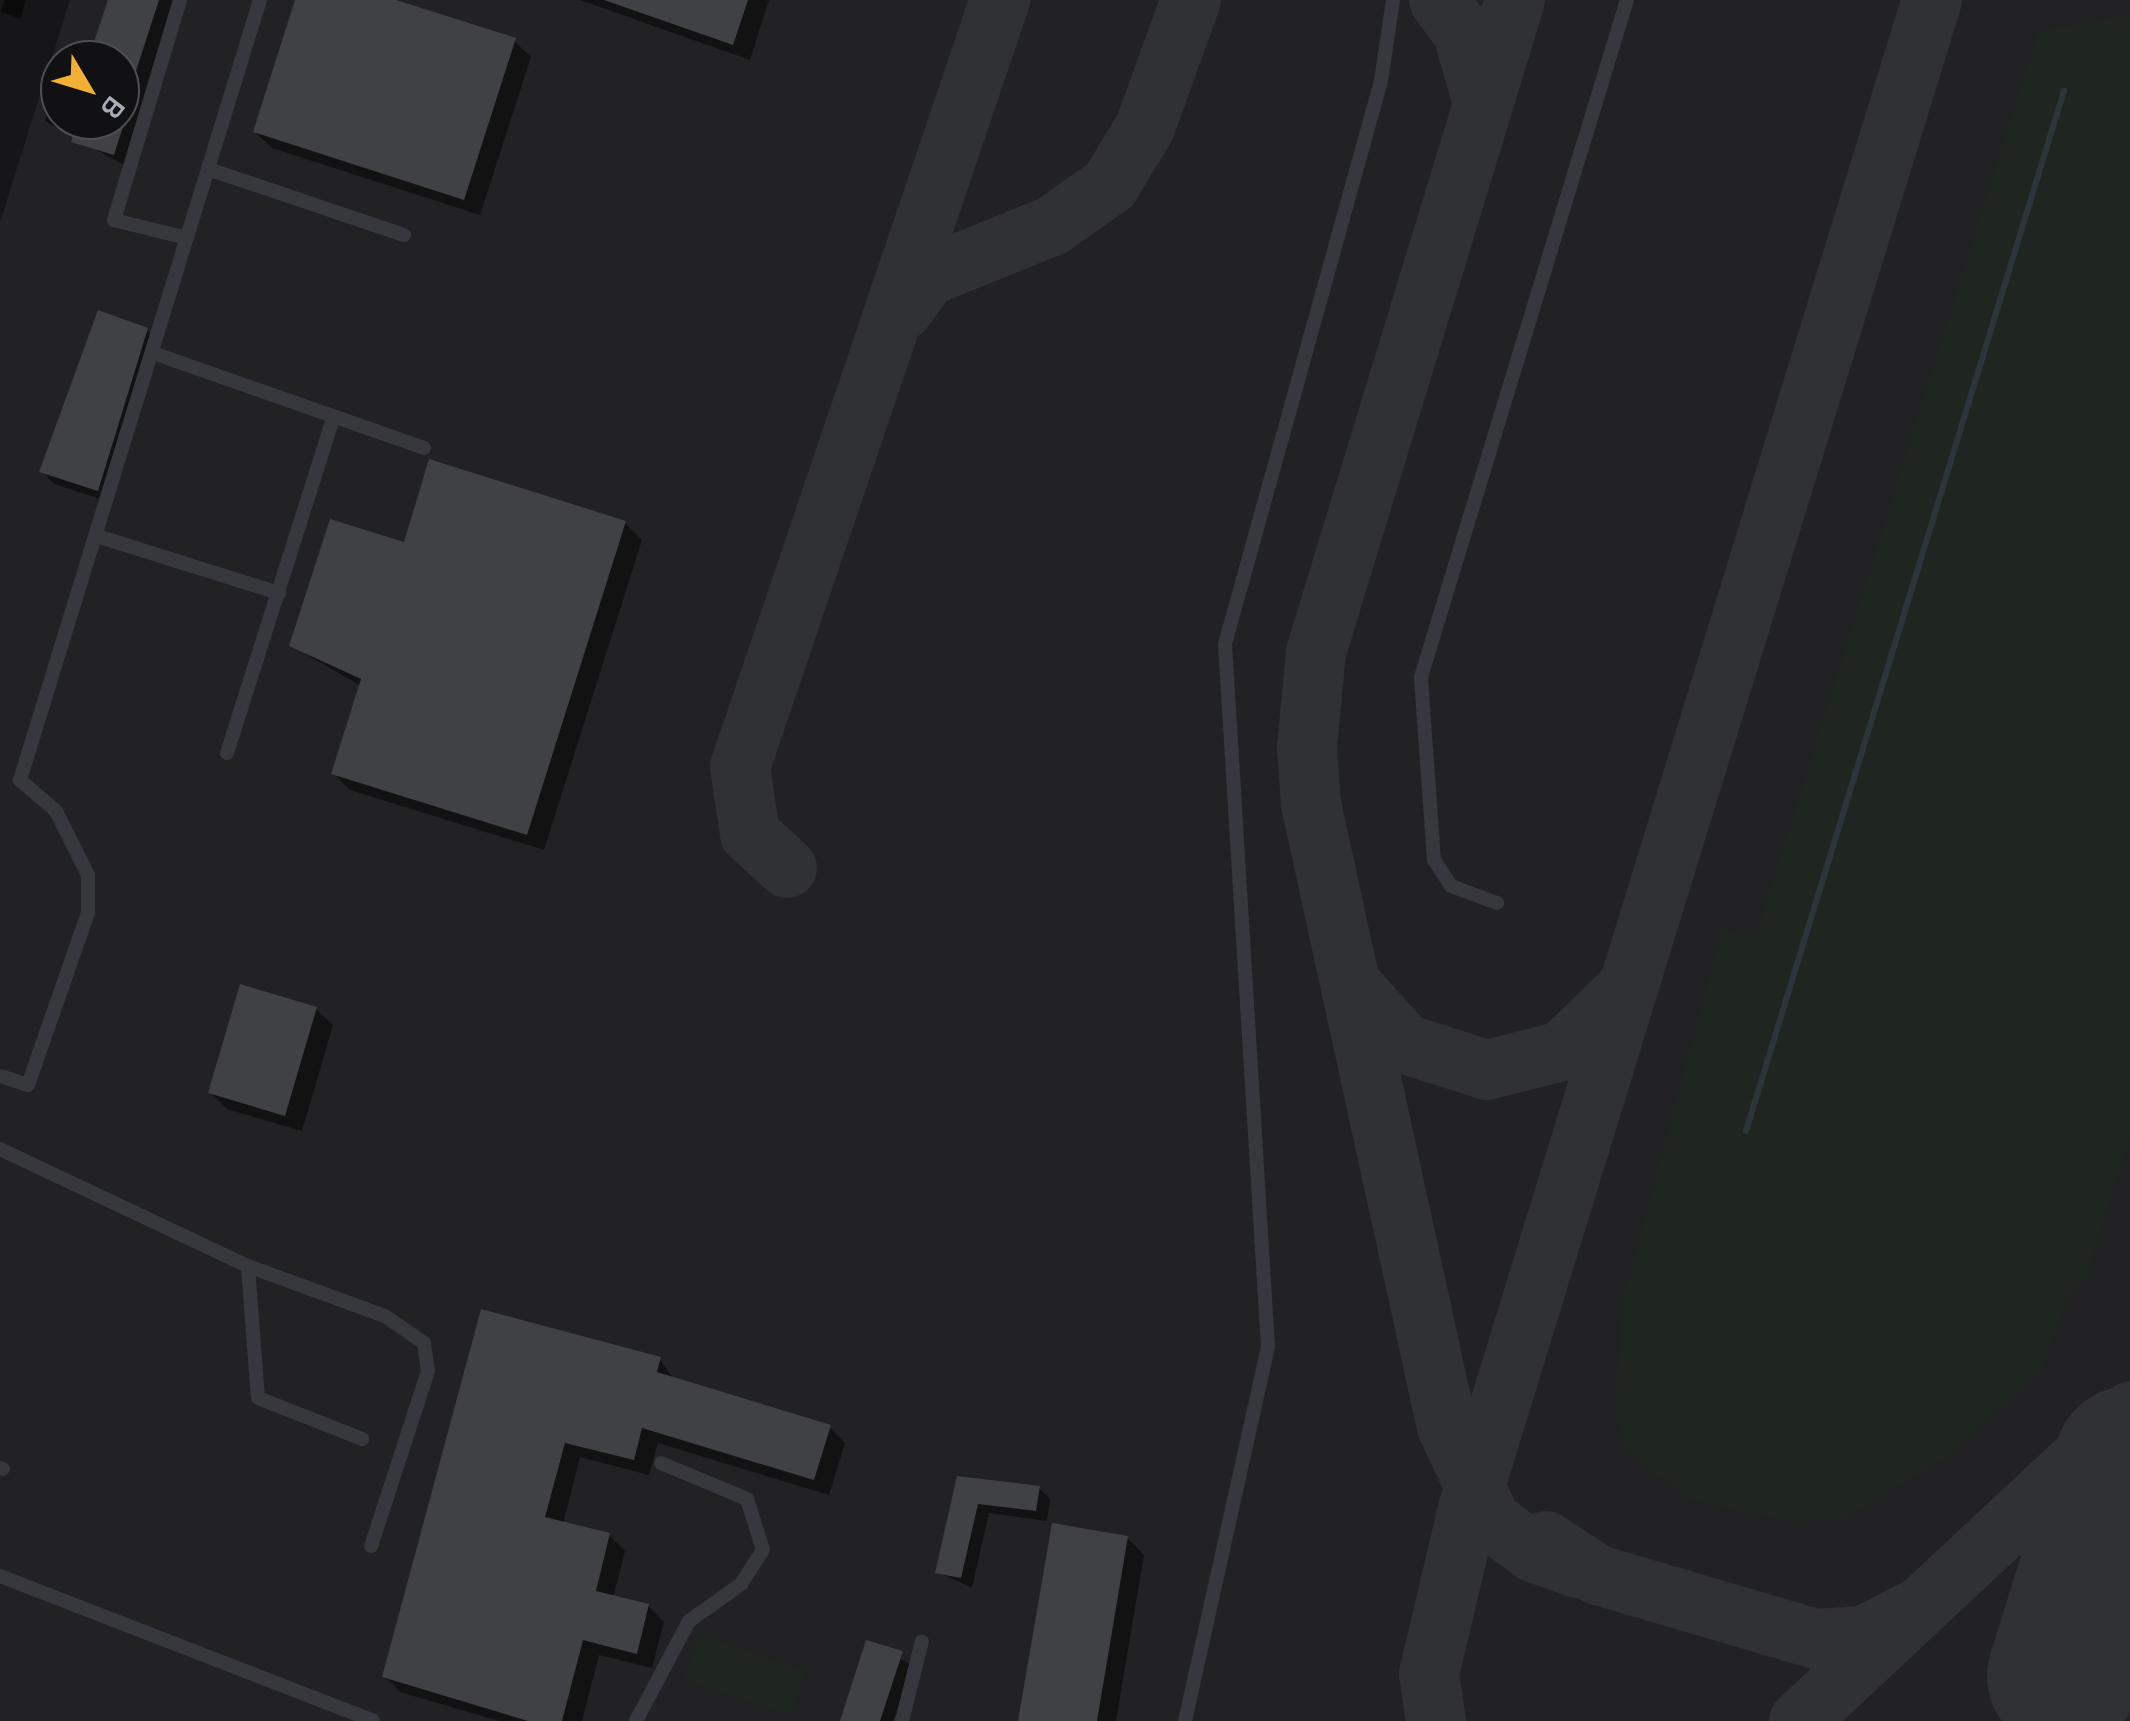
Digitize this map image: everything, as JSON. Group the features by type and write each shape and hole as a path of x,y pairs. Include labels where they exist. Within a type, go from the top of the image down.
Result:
{"lane":[{"path":"180,0 114,220 187,238"},
{"path":"0,1076 28,1085 88,913 88,875 56,811 20,780 260,0"},
{"path":"1185,1721 1268,1347 1225,644 1381,81 1394,0"},
{"path":"1497,903 1451,886 1434,860 1421,677 1628,0"},
{"path":"208,169 404,234"},
{"path":"154,353 424,448"},
{"path":"227,754 333,419"},
{"path":"97,536 279,594"},
{"path":"0,1149 248,1266 385,1316 424,1344 428,1370 371,1546"},
{"path":"248,1266 258,1398 362,1439"},
{"path":"636,1721 689,1621 740,1584 763,1550 747,1499 661,1463"},
{"path":"0,1576 374,1721"},
{"path":"902,1721 922,1641"}],"shaded area":[{"path":"70,0 2130,0 2130,1721 0,1721 0,222 40,95 40,140 140,140 140,40 57,40"},
{"path":"2130,15 2130,1136 2086,1280 2069,1296 2043,1368 1953,1454 1842,1520 1797,1523 1690,1500 1625,1451 1615,1413 1622,1303 1722,929 1755,937 2038,31"},
{"path":"699,1634 806,1671 791,1716 683,1680"}],"building":[{"path":"108,0 159,0 140,59 140,40 95,40"},
{"path":"295,0 396,0 516,38 464,200 253,132"},
{"path":"604,0 748,0 733,45"},
{"path":"72,140 119,140 114,155"},
{"path":"98,310 148,328 98,491 39,472"},
{"path":"429,459 626,521 527,835 331,774 361,679 289,646 330,519 404,542"},
{"path":"240,984 317,1007 285,1116 208,1093"},
{"path":"481,1309 661,1357 657,1372 831,1425 814,1480 642,1428 634,1460 565,1443 545,1517 610,1533 596,1591 649,1604 637,1654 583,1640 562,1721 528,1721 382,1677"},
{"path":"957,1476 1040,1486 1036,1511 978,1504 961,1578 935,1573"},
{"path":"1052,1523 1128,1536 1097,1721 1018,1721"},
{"path":"866,1640 903,1651 880,1721 840,1721"}],"waterway":[{"path":"1746,1131 2064,91"}],"taxiway":[{"path":"787,868 750,834 740,767 1000,0"},
{"path":"902,311 928,276 1052,226 1110,185 1145,127 1191,0"},
{"path":"1439,0 1463,33 1483,103"},
{"path":"1515,0 1316,652 1307,748 1311,804 1447,1427 1491,1521 1535,1553 1578,1568"},
{"path":"1436,1721 1429,1674 1468,1509 1932,0"},
{"path":"1351,984 1405,1044 1487,1070 1562,1051 1623,992"},
{"path":"1799,1721 2130,1411"},
{"path":"1546,1541 1598,1575 1816,1639 1864,1636 1920,1607"}],"runway":[{"path":"2063,1676 2130,1462"}]}
